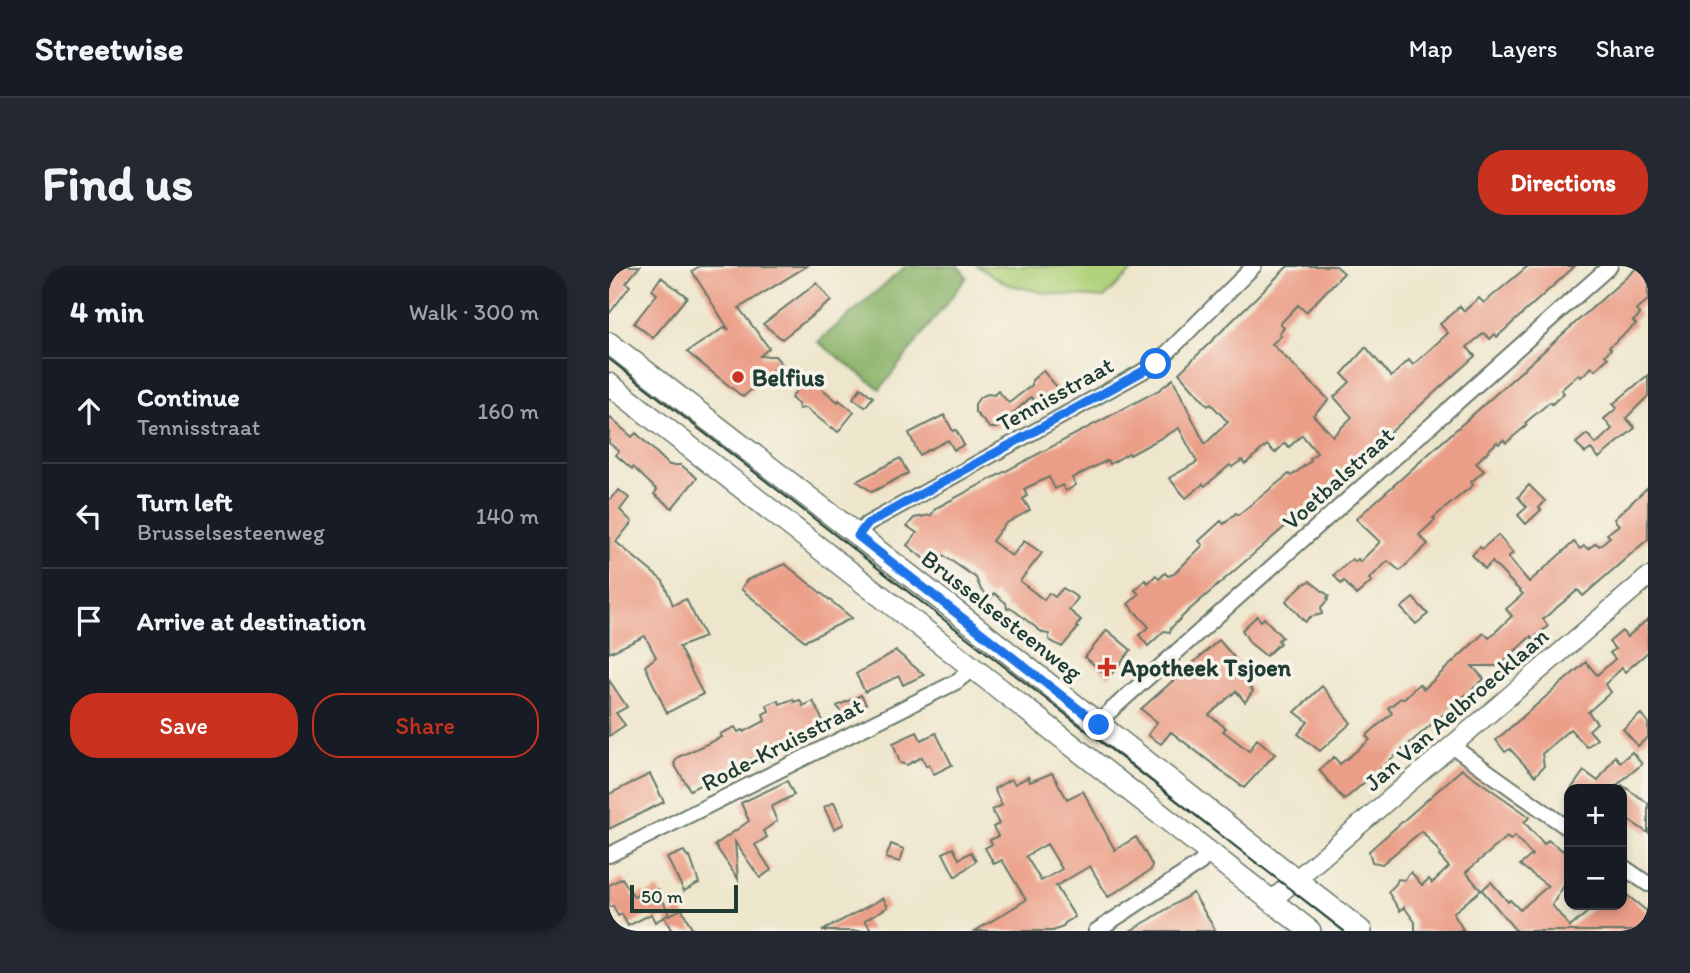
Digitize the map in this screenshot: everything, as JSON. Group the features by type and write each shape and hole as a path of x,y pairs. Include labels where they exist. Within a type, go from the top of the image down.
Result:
{"main road":[{"name":"Brusselsesteenweg","path":"609,344 1361,931"},
{"path":"609,384 1310,931"}],"street":[{"name":"Tennisstraat","path":"858,536 867,524 1156,364 1254,266"},
{"name":"Voetbalstraat","path":"1099,725 1108,713 1610,266"},
{"name":"Jan Van Aelbroecklaan","path":"1272,901 1648,576"},
{"name":"Rode-Kruisstraat","path":"609,855 956,682 973,668"},
{"path":"1452,746 1564,825"},
{"path":"1096,931 1200,863 1209,852"},
{"path":"1627,869 1648,884"}],"green space":[{"path":"906,266 958,266 967,277 880,389 818,342"},
{"path":"977,266 1137,266 1104,298 1044,293 1007,284"}],"building":[{"path":"609,266 640,266 626,283 630,286 609,314"},
{"path":"700,266 807,266 739,308 769,348 760,356 775,356 781,363 743,397 687,352 725,327 729,330 692,271"},
{"path":"1288,266 1336,266 1344,273 1306,312 1298,305 1280,324 1284,328 1279,334 1281,336 1272,344 1329,400 1313,415 1333,436 1352,417 1334,397 1350,382 1342,374 1366,347 1391,377 1409,360 1413,365 1448,333 1440,324 1460,306 1464,311 1479,298 1484,303 1528,266 1575,266 1497,337 1495,334 1490,339 1484,333 1467,347 1475,356 1187,612 1170,632 1164,631 1148,646 1139,635 1149,627 1128,604 1139,594 1135,590 1145,580 1148,583 1156,575 1159,579 1165,573 1168,576 1174,574 1203,545 1199,541 1221,521 1224,524 1236,513 1238,515 1289,474 1291,476 1311,461 1317,453 1302,435 1289,447 1285,443 1275,453 1267,445 1245,464 1242,460 1232,467 1230,465 1186,498 1169,478 1197,462 1179,428 1130,455 1129,453 1110,464 1108,460 1072,478 1076,485 1066,491 1062,485 1055,489 1049,477 1024,489 1027,496 1023,499 1030,510 1005,524 992,541 1012,556 1024,541 1042,553 1020,581 1044,600 1049,593 1055,597 1063,588 1078,598 1069,610 1081,620 1076,627 1078,628 1062,647 1049,640 1049,634 1043,633 1011,608 1007,609 1006,603 994,593 991,598 981,590 976,578 943,555 934,567 907,545 917,533 907,526 914,518 931,515 936,508 1159,390 1173,379 1205,444 1228,422 1211,404 1208,406 1179,373"},
{"path":"1639,266 1648,266 1648,300 1636,310 1640,315 1633,321 1636,324 1609,347 1611,349 1605,355 1608,358 1595,370 1592,367 1581,377 1579,374 1561,390 1564,393 1552,404 1550,402 1525,423 1527,425 1506,443 1503,440 1499,444 1497,442 1476,463 1484,471 1471,482 1473,485 1433,518 1435,520 1419,535 1428,544 1400,571 1388,561 1356,595 1344,581 1341,584 1334,575 1352,559 1355,562 1358,559 1360,562 1380,542 1356,519"},
{"path":"661,277 687,297 653,338 634,323 657,294 652,290"},
{"path":"817,283 831,301 782,339 763,324"},
{"path":"1043,371 1058,388 1038,405 1031,397 997,428 990,428 975,412 975,404 980,397 994,395 998,391 1009,403 1032,385 1032,380"},
{"path":"802,372 854,412 838,432 806,408 799,409 798,404 791,398 796,391 790,387"},
{"path":"1648,375 1648,396 1626,418 1635,428 1599,458 1591,449 1585,453 1576,443 1587,434 1596,444 1612,429 1604,419 1617,408 1613,404"},
{"path":"861,388 873,397 865,407 853,398"},
{"path":"944,415 964,445 954,450 948,440 919,455 909,433"},
{"path":"609,417 632,437 636,433 669,465 681,465 697,478 672,508 654,494 657,490 633,467 632,469 616,455 619,451 609,443"},
{"path":"900,458 908,473 872,492 857,481"},
{"path":"1529,485 1545,501 1539,508 1541,510 1526,524 1518,515 1527,507 1518,497"},
{"path":"1648,487 1648,539 1583,596 1578,590 1543,619 1548,626 1533,639 1531,636 1499,666 1472,666 1484,679 1344,800 1319,770 1334,757 1340,764 1370,740 1366,736 1392,713 1388,708 1419,684 1424,689 1484,633 1489,638 1512,616 1506,609 1523,594 1492,562 1485,569 1472,555 1498,535 1513,553 1508,557 1529,582 1574,542 1580,549 1584,546 1588,549 1596,543 1599,546 1610,537 1607,534 1619,525 1614,519"},
{"path":"619,490 629,498 620,510 632,522 616,542 663,581 673,605 686,599 705,637 679,647 703,694 667,713 645,666 656,657 645,636 609,653 609,500"},
{"path":"785,564 852,618 805,641 741,589 747,580"},
{"path":"1310,581 1329,596 1321,607 1322,614 1310,617 1305,622 1286,601"},
{"path":"1413,598 1428,614 1416,624 1401,608"},
{"path":"1257,616 1261,621 1264,618 1282,637 1278,640 1280,643 1266,656 1250,643 1242,630"},
{"path":"1648,619 1648,652 1625,672 1622,668 1605,684 1611,692 1588,712 1597,723 1589,730 1597,739 1587,747 1570,729 1542,754 1544,766 1535,776 1510,749 1505,752 1496,740 1586,662 1597,675 1615,659 1610,653 1615,649 1609,642 1622,631 1627,637"},
{"path":"1107,630 1131,650 1109,677 1085,657"},
{"path":"1219,640 1238,662 1232,667 1253,691 1245,702 1236,691 1209,715 1226,728 1223,731 1249,751 1257,739 1275,754 1244,788 1171,732 1161,744 1148,735 1157,722 1141,709"},
{"path":"896,651 924,675 903,685 899,676 865,692 856,674"},
{"path":"609,680 627,707 616,713 625,725 609,736"},
{"path":"1322,686 1351,723 1320,751 1298,734 1308,722 1295,712"},
{"path":"861,695 866,704 844,716 837,706"},
{"path":"793,699 794,702 800,700 803,706 813,701 824,723 690,790 674,764 678,757 722,737 720,734 735,727 738,732 744,732 765,721 763,714 769,711 767,705 778,700 780,704"},
{"path":"1641,714 1648,722 1648,737 1638,746 1623,729"},
{"path":"917,732 921,740 936,733 952,765 934,774 922,757 907,765 900,763 893,743"},
{"path":"1632,752 1642,764 1618,784 1575,784 1584,771 1598,781 1615,756 1620,762"},
{"path":"1462,769 1530,817 1524,822 1544,844 1548,840 1564,851 1564,886 1552,905 1570,927 1590,910 1627,910 1627,895 1648,912 1648,931 1516,931 1482,890 1491,882 1508,902 1510,900 1520,910 1548,886 1520,865 1532,855 1515,836 1510,840 1507,837 1466,872 1481,890 1453,913 1464,931 1415,931 1415,922 1404,907 1400,911 1388,892 1398,879 1404,880 1411,872 1422,885 1429,879 1432,883 1449,867 1422,831 1382,864 1372,862 1369,851"},
{"path":"1052,773 1067,799 1083,791 1115,850 1136,837 1152,865 1151,870 1108,897 1090,866 1056,886 1075,917 1053,931 975,931 1026,900 1002,860 994,864 985,848 992,844 990,840 998,836 993,827 999,824 992,810 1002,805 994,789 1011,779 1015,784 1028,777 1030,782","holes":["1047,844 1062,869 1041,881 1026,856"]},
{"path":"650,774 664,802 609,829 609,794"},
{"path":"787,781 794,795 771,807 777,821 763,831 767,837 755,845 771,870 760,878 735,842 738,879 715,845 749,821 741,803"},
{"path":"1627,788 1648,803 1648,833 1630,821 1627,826"},
{"path":"834,802 844,824 834,829 824,807"},
{"path":"891,844 904,849 900,862 886,858"},
{"path":"953,848 959,859 971,852 976,861 955,877 943,853"},
{"path":"684,851 688,858 690,857 699,883 684,891 667,858"},
{"path":"622,878 634,897 658,889 669,914 655,922 651,914 628,926 622,914 618,916 613,906 609,907 609,885"},
{"path":"1193,893 1216,931 1130,931 1149,920"},
{"path":"883,898 888,907 865,920 872,931 822,931"},
{"path":"682,909 693,931 672,931 664,917"}],"tram line":[{"path":"609,359 1344,931"}],"place":[{"name":"Belfius","path":"738,377"},
{"name":"Apotheek Tsjoen","path":"1107,667"}],"route":[{"path":"1099,725 858,536 867,524 1156,364"}]}
